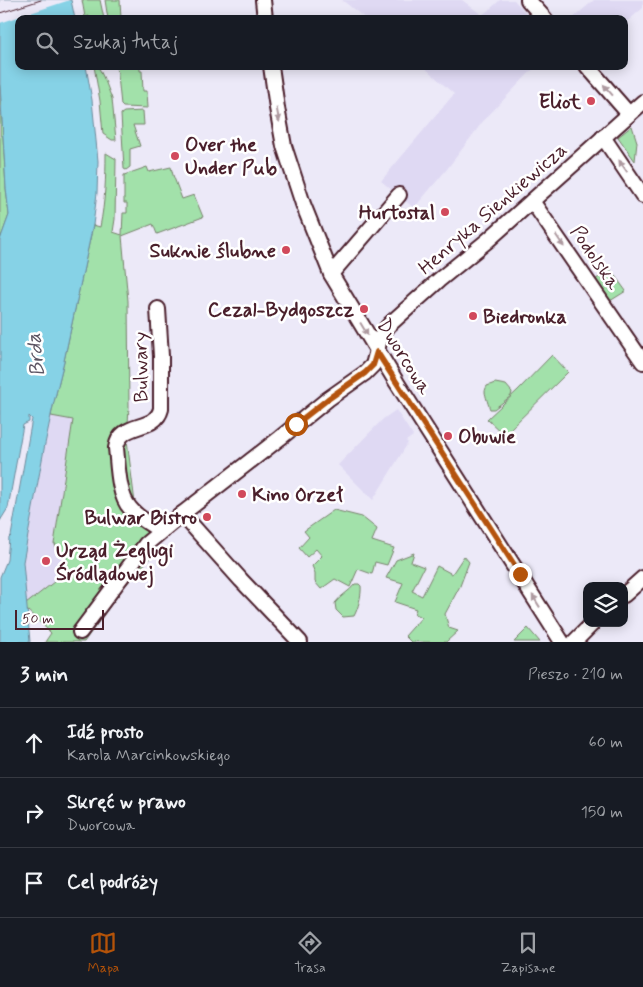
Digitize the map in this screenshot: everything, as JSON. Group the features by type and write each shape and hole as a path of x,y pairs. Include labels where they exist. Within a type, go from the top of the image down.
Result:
{"street":[{"path":"263,0 265,15"},
{"path":"528,0 541,15"},
{"name":"Dworcowa","path":"272,70 288,160 331,274 377,352 562,642"},
{"path":"590,70 629,114"},
{"name":"Henryka Sienkiewicza","path":"80,632 146,544 328,399 365,373 373,365 380,339 390,324 439,280 487,241 643,102"},
{"path":"603,137 643,196"},
{"path":"331,274 399,195"},
{"name":"Podolska","path":"532,201 643,362"},
{"name":"Bulwary","path":"158,309 161,356 160,415 154,420 122,434 116,448 120,486 125,502 135,513 161,531"},
{"path":"182,514 300,642"},
{"path":"628,591 643,578"},
{"path":"574,642 589,627"}],"shaded area":[{"path":"342,0 462,0 482,15 361,15"},
{"path":"500,0 514,0 527,15 482,15"},
{"path":"594,0 643,0 643,8 628,21 628,15 577,15"},
{"path":"427,70 532,70 484,120 447,169 414,208 381,181 454,94"},
{"path":"396,410 413,436 406,441 408,443 373,500 338,465 383,419"},
{"path":"51,416 73,420 54,543 67,556 64,574 26,604 23,562"}],"green space":[{"path":"82,0 100,0 103,15 85,15"},
{"path":"105,0 120,0 121,15 107,15"},
{"path":"95,70 100,70 112,99 116,140 112,140 103,134"},
{"path":"117,70 142,71 143,91 147,91 148,108 123,107 121,105"},
{"path":"0,85 9,215 0,240"},
{"path":"143,111 144,125 133,125 140,146 130,149 130,167 126,170 124,169 121,114 124,112"},
{"path":"632,126 637,142 635,161 618,137"},
{"path":"106,153 116,159 113,232 122,235 123,213 127,213 127,203 124,203 124,175 147,167 149,172 171,167 182,199 194,195 203,217 157,234 153,224 122,236 128,301 129,407 127,440 135,503 151,519 149,534 157,550 124,587 84,642 45,642 51,633 26,609 26,604 64,574 67,556 54,544 73,420 51,416 93,225 100,227 105,190"},
{"path":"610,269 626,291 610,301 595,280"},
{"path":"552,355 568,372 504,435 487,419"},
{"path":"495,383 506,385 512,392 511,396 494,409 490,409 485,390 487,386"},
{"path":"334,510 362,517 377,529 372,541 394,548 387,565 375,562 372,574 358,569 350,587 335,579 321,589 315,582 315,573 312,566 322,556 316,549 307,557 299,548 309,537 304,531"},
{"path":"414,553 411,562 424,567 412,591 422,596 437,566 452,574 464,556 469,562 460,586 445,614 449,628 458,631 446,642 411,642 405,636 422,617 414,614 416,609 395,602 403,583 386,578 396,560"},
{"path":"355,584 361,586 357,609 354,616 343,617 336,610 335,603"},
{"path":"528,628 540,642 514,642"}],"water":[{"name":"Brda","path":"0,0 71,0 74,15 15,15 15,70 87,70 92,100 98,161 93,225 45,444 23,562 30,642 0,642 0,577 7,560 9,538 11,536 32,419 29,416 29,422 23,425 8,508 0,521 0,240 9,215 0,85"}],"pier":[{"path":"0,0 70,0 24,15 15,15 15,18 0,23"}],"tram line":[{"path":"0,13 41,0"}],"place":[{"name":"Eliot","path":"591,101"},
{"name":"Over the Under Pub","path":"175,156"},
{"name":"Hurtostal","path":"445,212"},
{"name":"Suknie ślubne","path":"286,250"},
{"name":"Cezal-Bydgoszcz","path":"364,309"},
{"name":"Biedronka","path":"473,316"},
{"name":"Obuwie","path":"448,436"},
{"name":"Kino Orzeł","path":"242,494"},
{"name":"Bulwar Bistro","path":"207,517"},
{"name":"Urząd Żeglugi Śródlądowej","path":"46,561"}],"route":[{"path":"296,424 365,373 373,365 377,352 520,574"}]}
